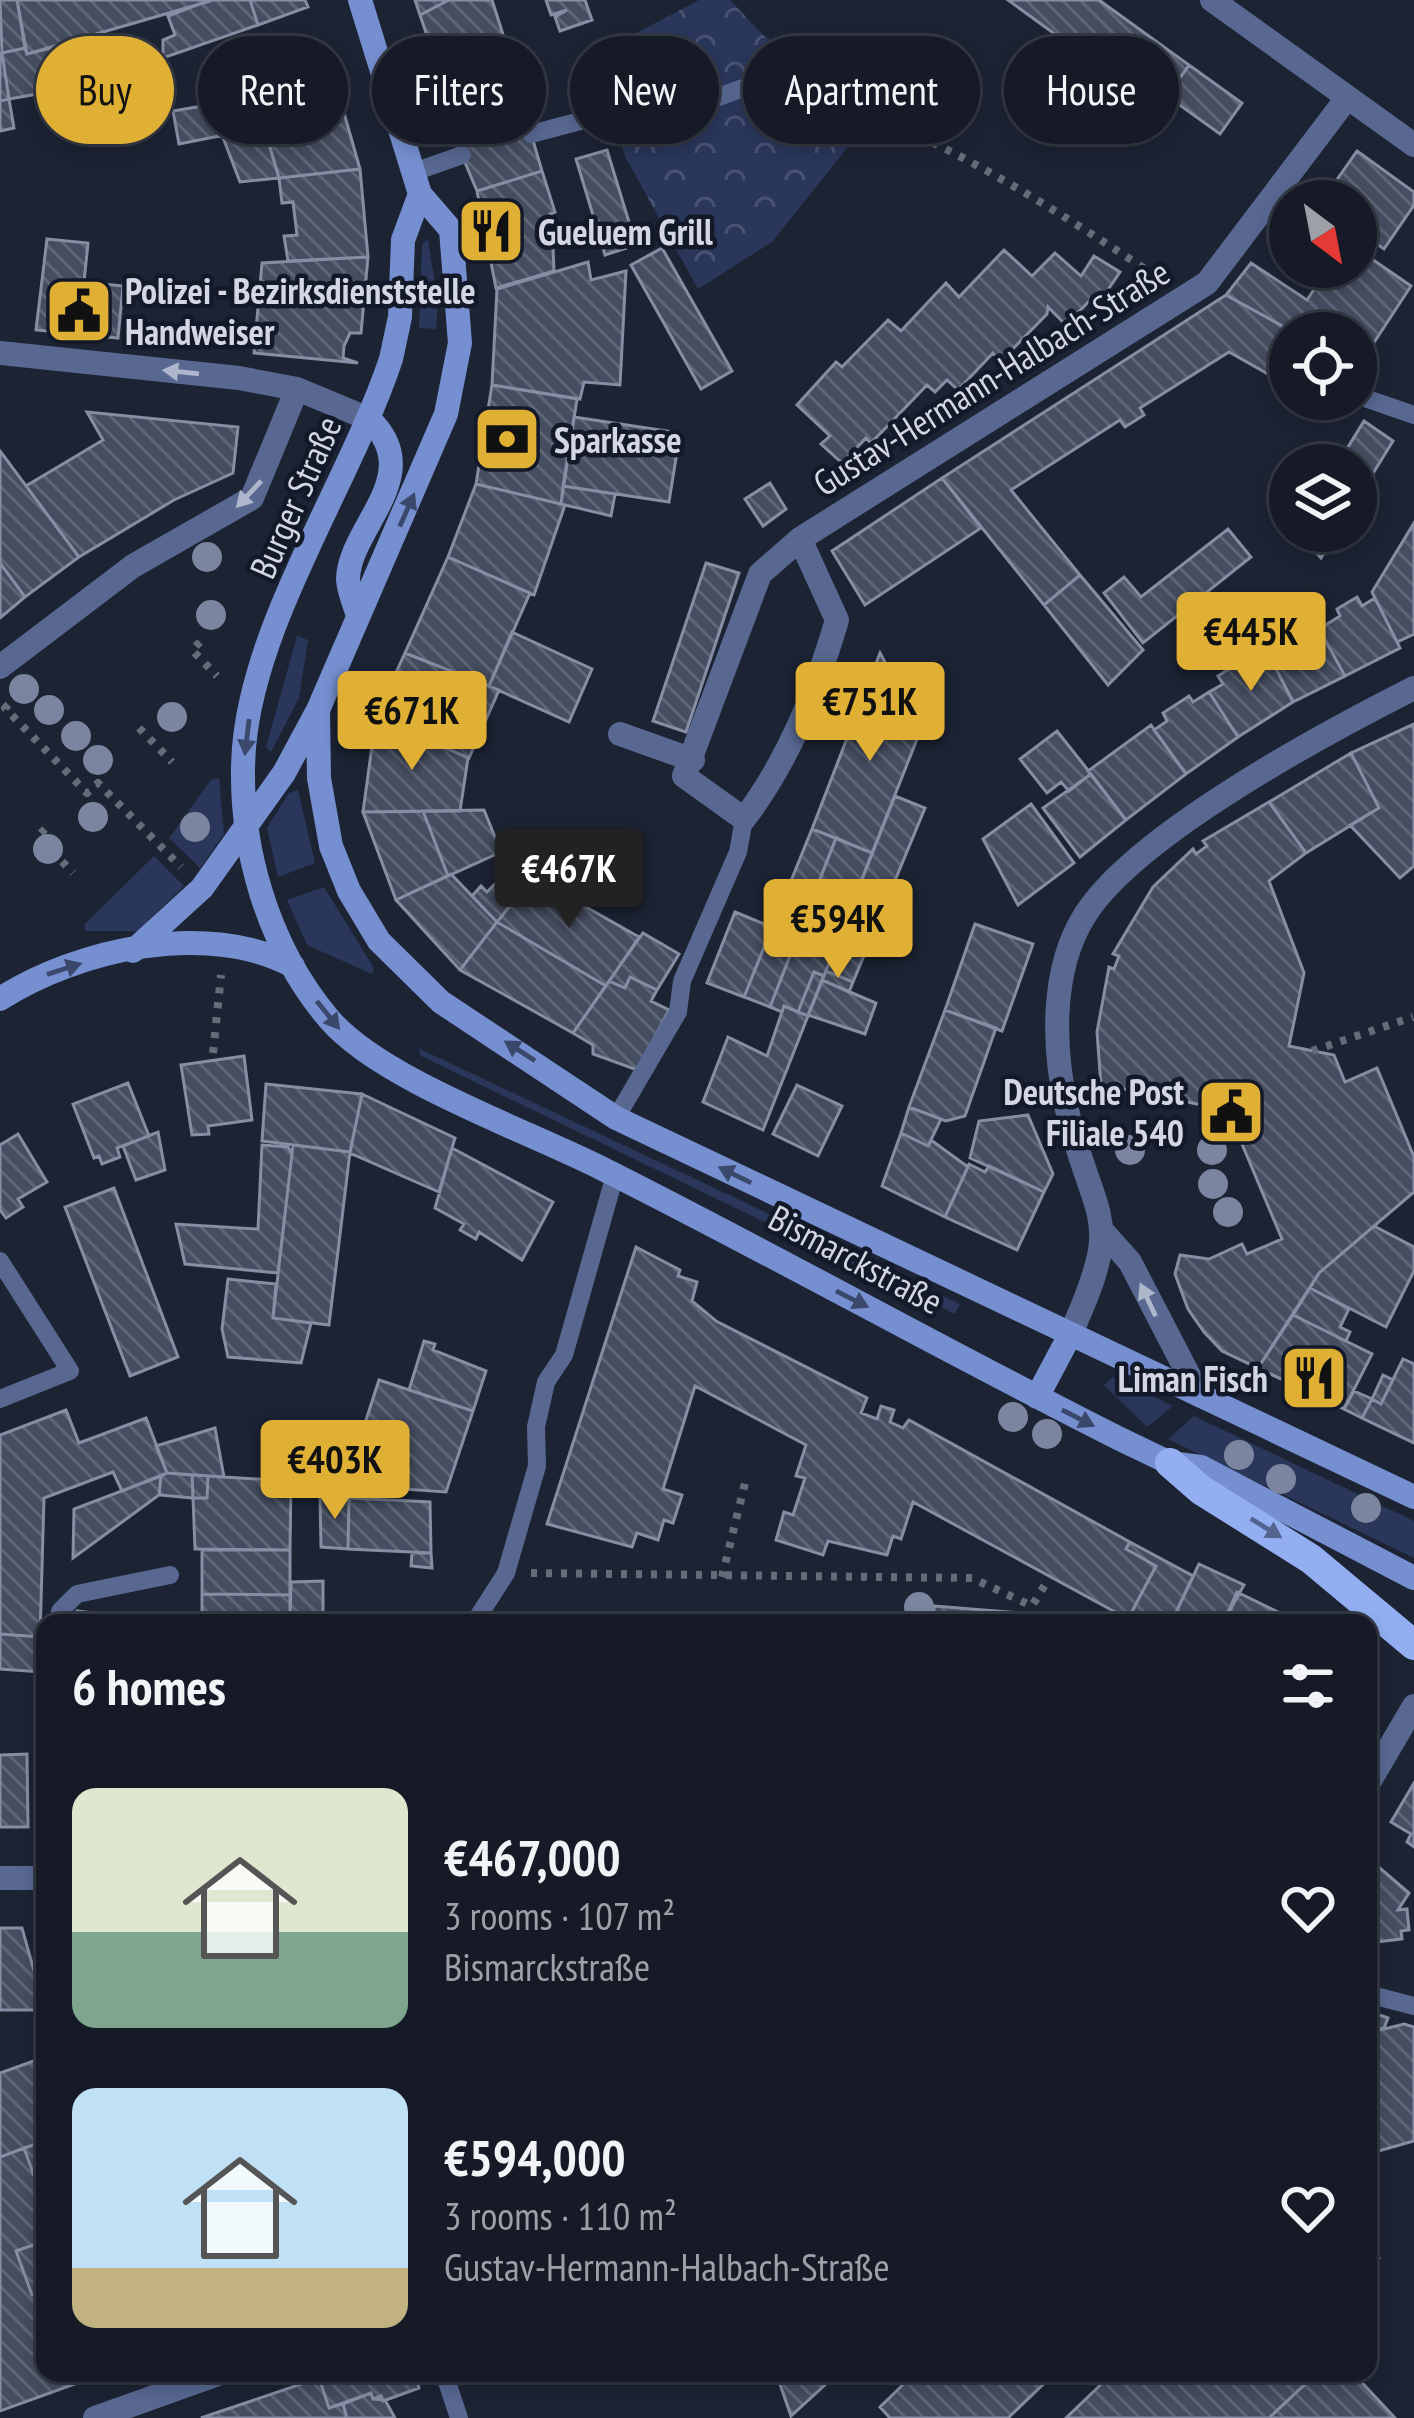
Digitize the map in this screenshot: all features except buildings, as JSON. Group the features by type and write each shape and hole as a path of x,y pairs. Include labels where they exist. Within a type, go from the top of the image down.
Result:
{"main road":[{"path":"133,952 246,830 319,710 432,454 458,358 460,302 451,230 417,183 360,0"},
{"name":"Burger Straße","path":"263,897 246,830 244,745 268,646 369,419 397,337 403,240 417,183"},
{"path":"358,616 347,578 389,472 381,431 369,419"},
{"name":"Bismarckstraße","path":"319,710 319,778 339,868 379,941 441,1002 616,1118 1414,1497"},
{"name":"Bismarckstraße","path":"263,897 292,966 328,1018 370,1058 615,1175 1037,1397 1170,1462 1201,1467 1414,1578"},
{"path":"0,999 62,968 133,952 224,944 253,948 292,966"},
{"path":"1037,1397 1070,1335"},
{"path":"1170,1462 1201,1490 1311,1559 1377,1614"},
{"path":"1377,1614 1414,1645"}],"street":[{"path":"1212,0 1414,145"},
{"name":"Gustav-Hermann-Halbach-Straße","path":"692,760 760,574 800,539 1207,283 1347,98"},
{"path":"0,353 239,377 297,389 369,419"},
{"path":"5,674 133,566 252,498 297,389"},
{"name":"Gustav-Hermann-Halbach-Straße","path":"743,819 775,778 820,675 837,620 800,539"},
{"path":"1070,1335 1097,1277 1105,1234 1059,1068 1064,964 1084,916 1112,883 1241,785 1414,688"},
{"path":"620,734 692,760 684,776 743,819"},
{"path":"1105,1234 1130,1262 1199,1395"},
{"path":"1377,1769 1414,1706"},
{"path":"0,1878 36,1878"},
{"path":"95,2418 195,2382"}],"lane":[{"path":"546,130 626,109 634,128 743,88"},
{"path":"417,183 462,155"},
{"path":"1377,403 1414,416"},
{"path":"616,1118 678,1012 682,981 738,852 743,819"},
{"path":"479,1614 506,1573 536,1466 536,1427 546,1382 564,1355 615,1175"},
{"path":"0,1262 70,1371 0,1399"},
{"path":"60,1614 76,1594 170,1575"},
{"path":"1377,1996 1414,2006"},
{"path":"447,2382 459,2418"}],"path":[{"path":"929,144 1063,215 1165,282 1207,283"},
{"path":"200,642 192,650 217,676"},
{"path":"5,674 22,692 5,708 87,793 98,783 196,882"},
{"path":"139,728 172,762"},
{"path":"45,829 38,836 73,873"},
{"path":"213,1053 220,974"},
{"path":"1312,1051 1413,1016"},
{"path":"722,1577 746,1479"},
{"path":"506,1573 972,1578 1032,1606 1046,1582"}],"green space":[{"path":"699,0 730,0 764,36 743,36 743,144 850,144 772,242 698,289 621,144 719,144 719,36 631,36"},
{"path":"428,239 438,303 436,329 419,328 422,244"},
{"path":"297,636 308,640 299,698 271,752 266,747"},
{"path":"219,778 224,834 200,868 169,838 211,780"},
{"path":"298,790 315,863 278,877 267,828 289,793"},
{"path":"154,856 184,886 138,931 85,931 85,924"},
{"path":"324,887 374,968 372,974 307,945 287,900"},
{"path":"418,1048 960,1304 955,1314 421,1056"},
{"path":"1113,1377 1173,1406 1147,1427 1104,1385"},
{"path":"1194,1416 1414,1521 1414,1558 1168,1439"}],"place":[{"name":"Gueluem Grill","path":"491,231"},
{"name":"Polizei - Bezirksdienststelle Handweiser","path":"79,311"},
{"name":"Sparkasse","path":"507,439"},
{"name":"Deutsche Post Filiale 540","path":"1231,1112"},
{"name":"Liman Fisch","path":"1314,1378"}]}
